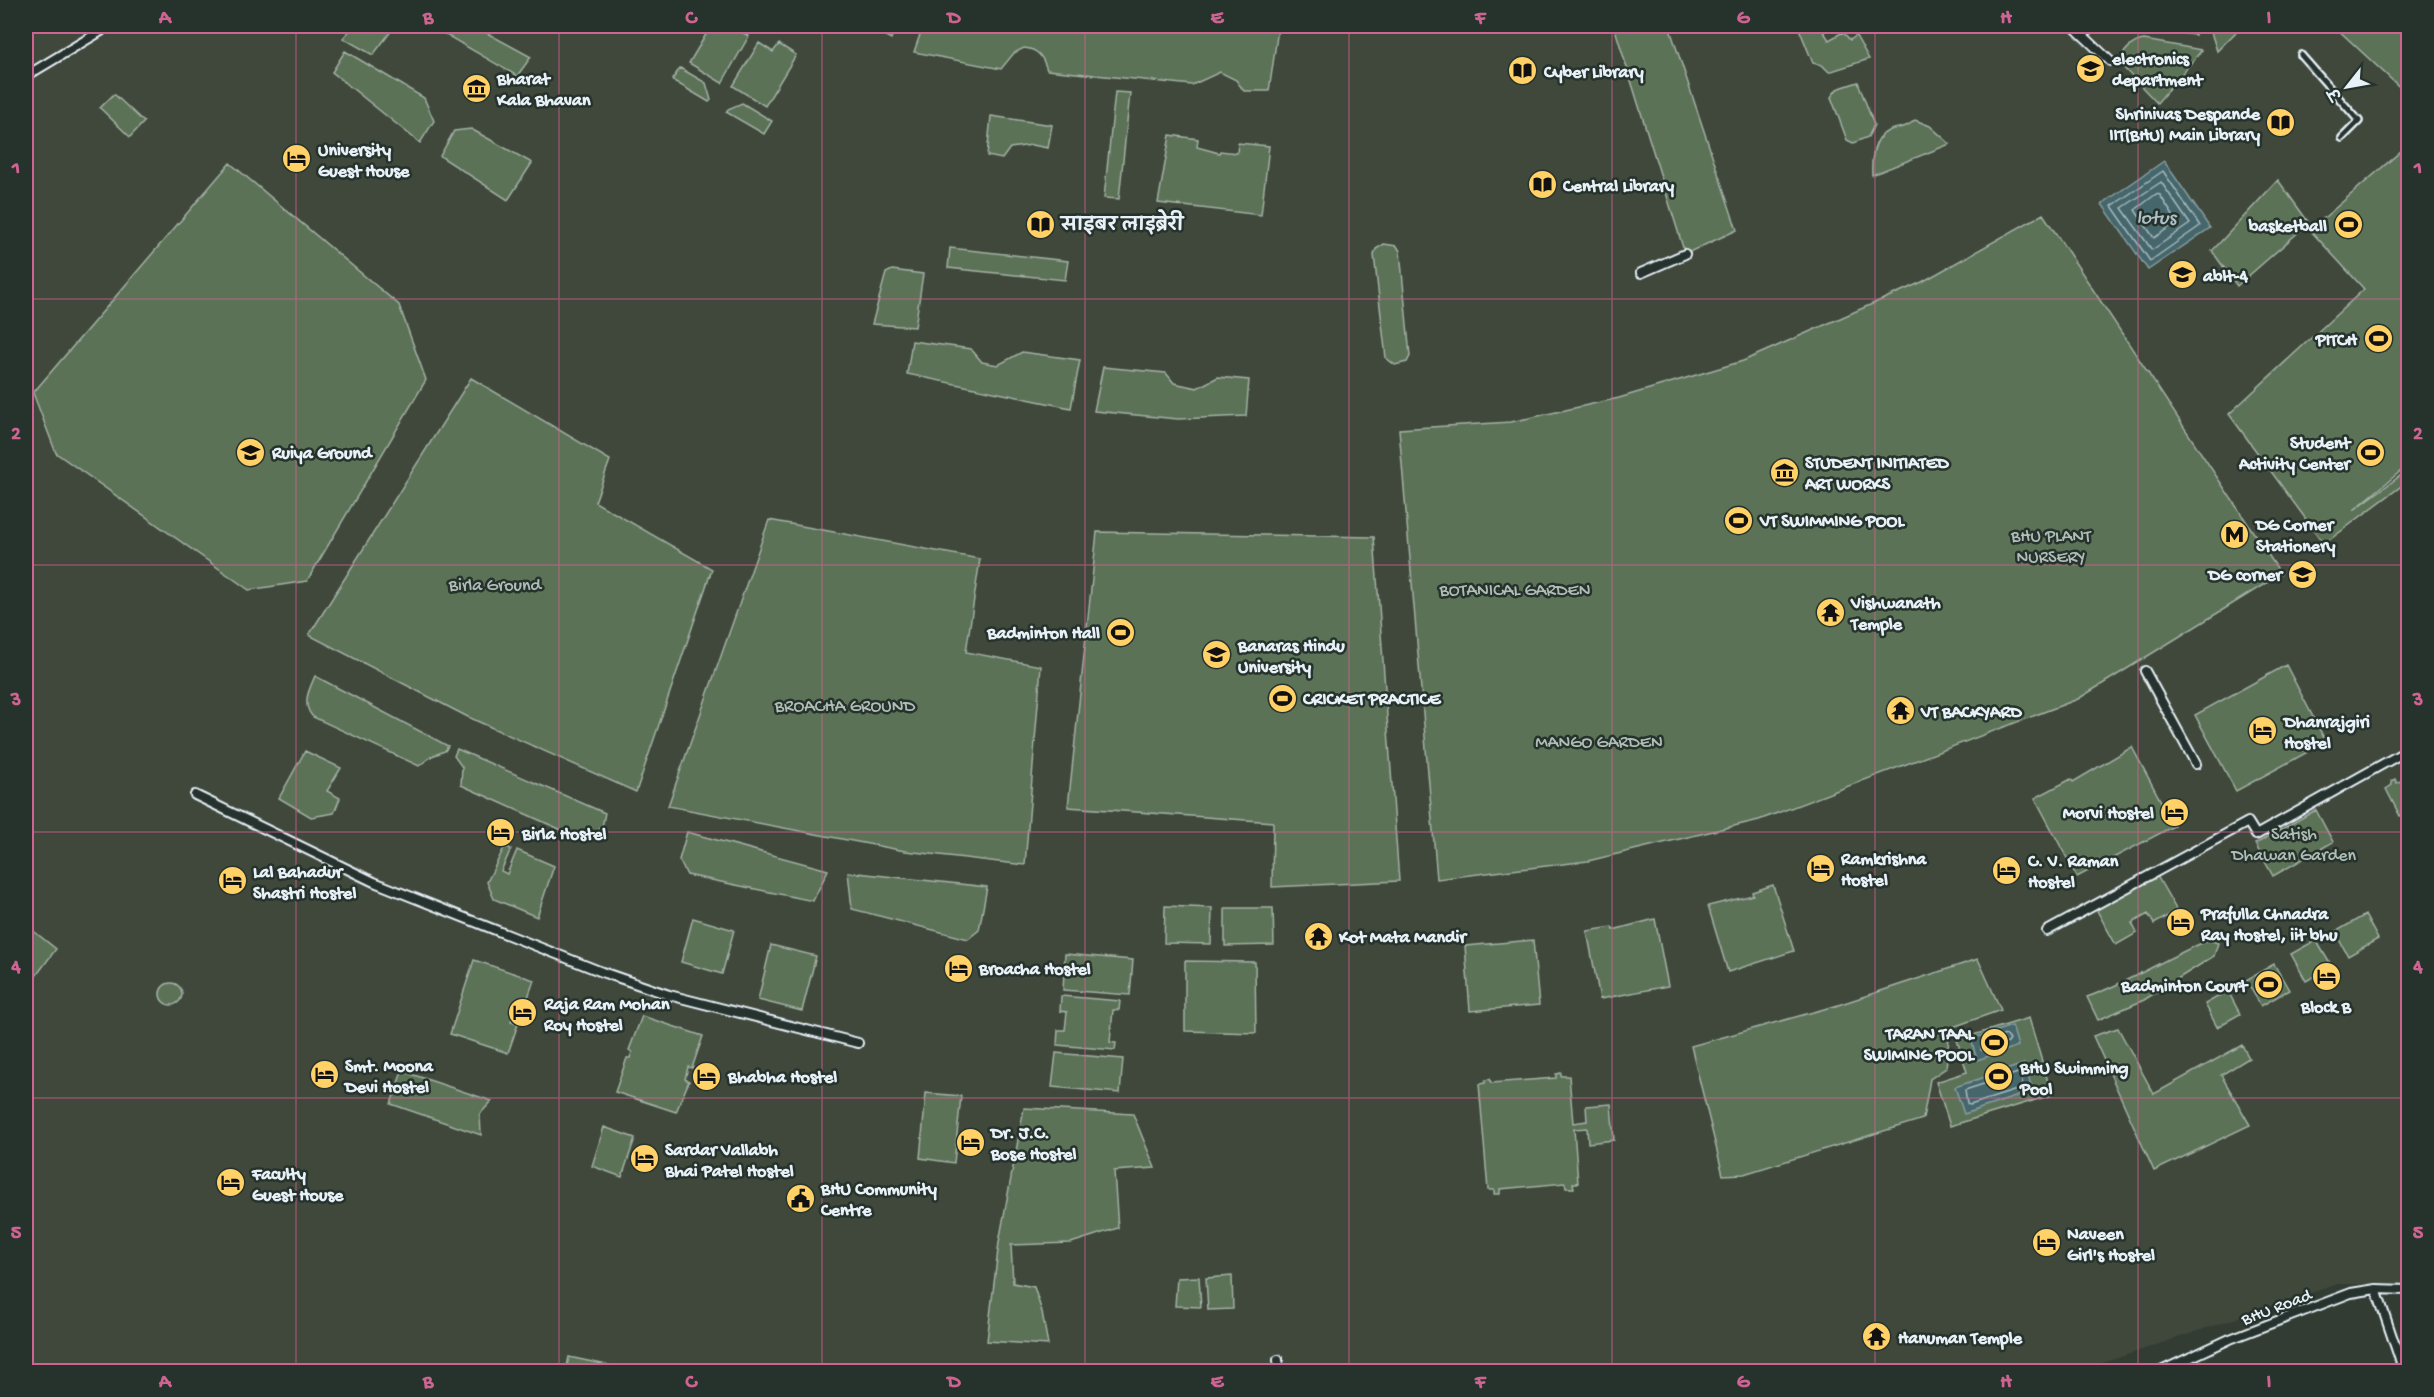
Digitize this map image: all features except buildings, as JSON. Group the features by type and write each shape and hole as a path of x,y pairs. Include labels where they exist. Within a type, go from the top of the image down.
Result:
{"street":[{"path":"2073,26 2110,61"},
{"path":"26,76 101,31"},
{"path":"2301,55 2359,121 2342,138"},
{"path":"1641,273 1685,255"},
{"path":"2145,671 2196,764"},
{"path":"2047,931 2248,822 2256,836 2409,750"},
{"path":"195,795 374,882 602,972 669,995 858,1043"},
{"path":"2376,1289 2405,1368"},
{"name":"BHU Road","path":"2159,1371 2230,1340 2351,1293 2376,1289 2409,1290"},
{"path":"1278,1360 1279,1371"}],"shaded area":[{"name":"Banaras Hindu University","path":"26,26 2408,26 2408,1285 2338,1284 2076,1372 26,1371"}],"green space":[{"path":"354,26 395,26 373,55 343,38"},
{"path":"431,26 474,26 531,57 517,76"},
{"path":"711,26 742,26 739,31 749,36 722,83 689,63"},
{"path":"866,26 896,26 891,39"},
{"path":"923,26 1286,26 1278,29 1269,91 1244,91 1236,80 1220,72 1192,85 1047,70 1039,54 1024,48 1014,53 1001,69 914,52"},
{"path":"1614,26 1669,26 1737,230 1685,254"},
{"path":"1798,26 1820,26 1829,40 1843,32 1850,40 1856,36 1869,59 1829,72 1822,65 1813,63"},
{"path":"2158,26 2193,26 2195,35 2160,30"},
{"path":"2209,26 2242,26 2217,51"},
{"path":"2334,26 2408,26 2408,95"},
{"path":"2144,40 2202,50 2157,103 2120,64 2128,48"},
{"path":"759,43 773,52 779,44 796,55 765,106 733,86"},
{"path":"345,51 424,98 434,121 420,143 332,72"},
{"path":"680,68 706,83 711,100 709,102 672,80"},
{"path":"1858,82 1874,125 1868,137 1853,143 1847,140 1831,97 1837,89"},
{"path":"1115,92 1130,93 1119,199 1104,198"},
{"path":"114,94 144,122 130,137 100,108"},
{"path":"742,103 772,121 764,134 726,112"},
{"path":"991,116 1052,125 1048,148 1032,145 1010,148 1002,159 987,156"},
{"path":"1915,120 1930,126 1950,144 1872,175 1873,156 1879,139 1888,131 1905,127"},
{"path":"471,129 532,163 508,200 440,156 454,131"},
{"path":"1170,135 1198,139 1197,147 1219,153 1220,151 1237,153 1238,143 1269,146 1261,215 1158,203"},
{"path":"2408,145 2408,465 2354,510 2408,470 2408,481 2324,544 2229,414 2364,289 2310,230"},
{"path":"230,163 399,305 426,380 307,581 249,590 56,453 33,393"},
{"path":"2278,180 2309,223 2237,286 2212,251"},
{"path":"2043,214 2281,574 2078,699 1759,820 1588,861 1437,879 1399,429 1511,422 1619,398 1743,361 1922,282"},
{"path":"1384,244 1397,246 1400,251 1410,356 1407,362 1395,365 1386,358 1374,255 1376,249"},
{"path":"950,248 1068,261 1065,280 948,268"},
{"path":"892,270 923,274 915,327 872,324 886,273"},
{"path":"912,341 971,349 982,362 998,365 1022,352 1080,360 1071,408 907,374"},
{"path":"1103,367 1166,373 1174,383 1197,388 1218,377 1249,380 1246,416 1178,419 1094,411"},
{"name":"Birla Ground","path":"471,378 610,460 595,502 712,569 636,792 468,717 309,635"},
{"name":"BROACHA GROUND","path":"769,520 980,559 966,652 1041,666 1025,865 905,851 668,806"},
{"path":"1097,532 1374,537 1399,881 1272,887 1273,822 1068,807"},
{"path":"2286,665 2326,742 2236,791 2195,715"},
{"path":"315,676 448,746 445,751 432,756 419,766 313,717 307,707 307,702"},
{"name":"Morvi Hostel","path":"2132,747 2174,826 2077,877 2035,798 2071,779 2073,782"},
{"path":"457,749 605,813 602,827 586,841 461,785 462,767 454,756"},
{"path":"305,751 341,768 327,791 340,798 334,813 311,817 279,798"},
{"path":"2395,779 2397,783 2404,779 2408,787 2408,815 2407,813 2400,816 2386,789"},
{"name":"Satish Dhawan Garden","path":"2316,810 2333,842 2273,876 2255,844"},
{"path":"687,832 828,870 813,901 687,875 679,860"},
{"path":"505,846 511,849 501,871 507,874 517,850 554,866 537,917 494,899 487,882"},
{"path":"848,872 987,887 979,930 968,939 852,909"},
{"path":"2156,874 2177,911 2154,924 2148,914 2132,923 2137,933 2116,945 2095,907"},
{"path":"1773,885 1794,951 1728,972 1708,906 1753,895 1752,892"},
{"path":"1165,906 1212,908 1211,944 1164,943"},
{"path":"1225,908 1273,908 1274,945 1225,946"},
{"path":"2365,915 2378,939 2348,956 2335,932"},
{"path":"693,918 734,930 722,974 681,962"},
{"path":"1655,919 1668,986 1600,999 1587,931 1612,927 1613,930"},
{"path":"26,925 56,949 30,984 26,980"},
{"path":"1533,940 1539,1005 1470,1011 1465,946"},
{"path":"2209,940 2218,943 2214,956 2144,1000 2098,1020 2087,997"},
{"path":"2316,940 2332,967 2306,981 2291,954"},
{"path":"771,945 816,956 802,1011 758,1000"},
{"path":"1065,954 1133,960 1130,995 1063,990"},
{"path":"1978,959 2001,1010 1950,1028 1946,1068 1930,1079 1923,1119 1744,1174 1723,1175 1691,1046 1835,1006"},
{"path":"474,960 534,980 524,1009 516,1006 511,1022 518,1024 508,1053 450,1034"},
{"path":"1185,961 1255,962 1256,1033 1185,1031"},
{"name":"Badminton Court","path":"2274,964 2289,990 2261,1006 2246,980"},
{"path":"171,983 179,986 182,994 179,1002 171,1005 163,1002 160,994 163,986"},
{"path":"2228,991 2240,1014 2217,1027 2205,1004"},
{"path":"1061,996 1120,1001 1119,1010 1113,1010 1110,1042 1116,1043 1115,1050 1057,1045 1058,1030 1065,1030 1067,1012 1060,1011"},
{"path":"642,1016 703,1036 692,1068 688,1067 685,1079 689,1081 676,1112 615,1092 627,1058 630,1058 632,1052 629,1050"},
{"name":"BHU Swimming Pool","path":"2029,1018 2052,1095 1950,1126 1936,1082 1967,1072 1957,1040"},
{"path":"2118,1028 2154,1094 2242,1045 2249,1058 2221,1075 2250,1125 2154,1171 2093,1036"},
{"path":"1056,1053 1123,1059 1120,1093 1052,1087"},
{"path":"402,1071 492,1101 480,1114 481,1135 391,1104"},
{"path":"1561,1073 1561,1076 1569,1076 1573,1123 1587,1121 1586,1106 1611,1104 1614,1140 1588,1143 1587,1128 1574,1129 1578,1183 1573,1183 1574,1188 1566,1188 1565,1183 1500,1189 1500,1194 1494,1194 1494,1190 1488,1190 1479,1084 1490,1079 1491,1083 1556,1078 1556,1074"},
{"path":"926,1093 961,1096 954,1163 920,1158"},
{"path":"1024,1108 1133,1114 1155,1168 1114,1171 1118,1228 1071,1243 1011,1245 1013,1283 1034,1287 1042,1312 1048,1345 987,1341 999,1242"},
{"path":"604,1127 635,1138 622,1177 592,1166"},
{"path":"1232,1276 1233,1309 1208,1310 1206,1278"},
{"path":"1199,1277 1201,1307 1175,1306 1177,1278"},
{"path":"569,1357 612,1366 611,1371 566,1371"}],"water":[{"name":"lotus","path":"2164,161 2210,228 2148,270 2102,204"},
{"name":"TARAN TAAL SWIMING POOL","path":"2012,1026 2018,1046 1977,1060 1971,1039"},
{"path":"2024,1064 2033,1091 1964,1114 1955,1087"}],"place":[{"name":"electronics department","path":"2091,68"},
{"name":"Cyber Library","path":"1523,71"},
{"name":"Bharat Kala Bhavan","path":"476,88"},
{"name":"Shrinivas Despande IIT(BHU) Main Library","path":"2281,123"},
{"name":"University Guest House","path":"297,159"},
{"name":"Central Library","path":"1542,185"},
{"name":"साइबर लाइब्रेरी","path":"1040,224"},
{"name":"basketball","path":"2348,225"},
{"name":"ablt-4","path":"2182,275"},
{"name":"PITCH","path":"2378,339"},
{"name":"Ruiya Ground","path":"251,452"},
{"name":"Student Activity Center","path":"2371,452"},
{"name":"STUDENT INITIATED ART WORKS","path":"1784,472"},
{"name":"VT SWIMMING POOL","path":"1739,520"},
{"name":"DG Corner Stationery","path":"2235,534"},
{"name":"DG corner","path":"2303,574"},
{"name":"Vishwanath Temple","path":"1830,612"},
{"name":"Badminton Hall","path":"1121,632"},
{"name":"Banaras Hindu University","path":"1217,655"},
{"name":"CRICKET PRACTICE","path":"1282,698"},
{"name":"VT BACKYARD","path":"1900,711"},
{"name":"Dhanrajgiri Hostel","path":"2263,731"},
{"name":"Morvi Hostel","path":"2175,812"},
{"name":"Birla Hostel","path":"501,833"},
{"name":"Ramkrishna Hostel","path":"1820,868"},
{"name":"C. V. Raman Hostel","path":"2007,870"},
{"name":"Lal Bahadur Shastri Hostel","path":"232,881"},
{"name":"Prafulla Chnadra Ray Hostel, iit bhu","path":"2180,923"},
{"name":"Kot Mata Mandir","path":"1318,936"},
{"name":"Broacha Hostel","path":"958,968"},
{"name":"Block B","path":"2326,977"},
{"name":"Badminton Court","path":"2268,985"},
{"name":"Raja Ram Mohan Roy Hostel","path":"523,1013"},
{"name":"TARAN TAAL SWIMING POOL","path":"1995,1043"},
{"name":"Smt. Moona Devi Hostel","path":"324,1075"},
{"name":"Bhabha Hostel","path":"707,1076"},
{"name":"BHU Swimming Pool","path":"1999,1077"},
{"name":"Dr. J.C. Bose Hostel","path":"970,1142"},
{"name":"Sardar Vallabh Bhai Patel Hostel","path":"644,1159"},
{"name":"Faculty Guest House","path":"231,1183"},
{"name":"BHU Community Centre","path":"800,1198"},
{"name":"Naveen Girl's Hostel","path":"2046,1243"},
{"name":"Hanuman Temple","path":"1877,1337"}],"park label":[{"name":"BHU PLANT NURSERY","path":"2051,545"},
{"name":"BOTANICAL GARDEN","path":"1515,589"},
{"name":"MANGO GARDEN","path":"1599,741"}]}
